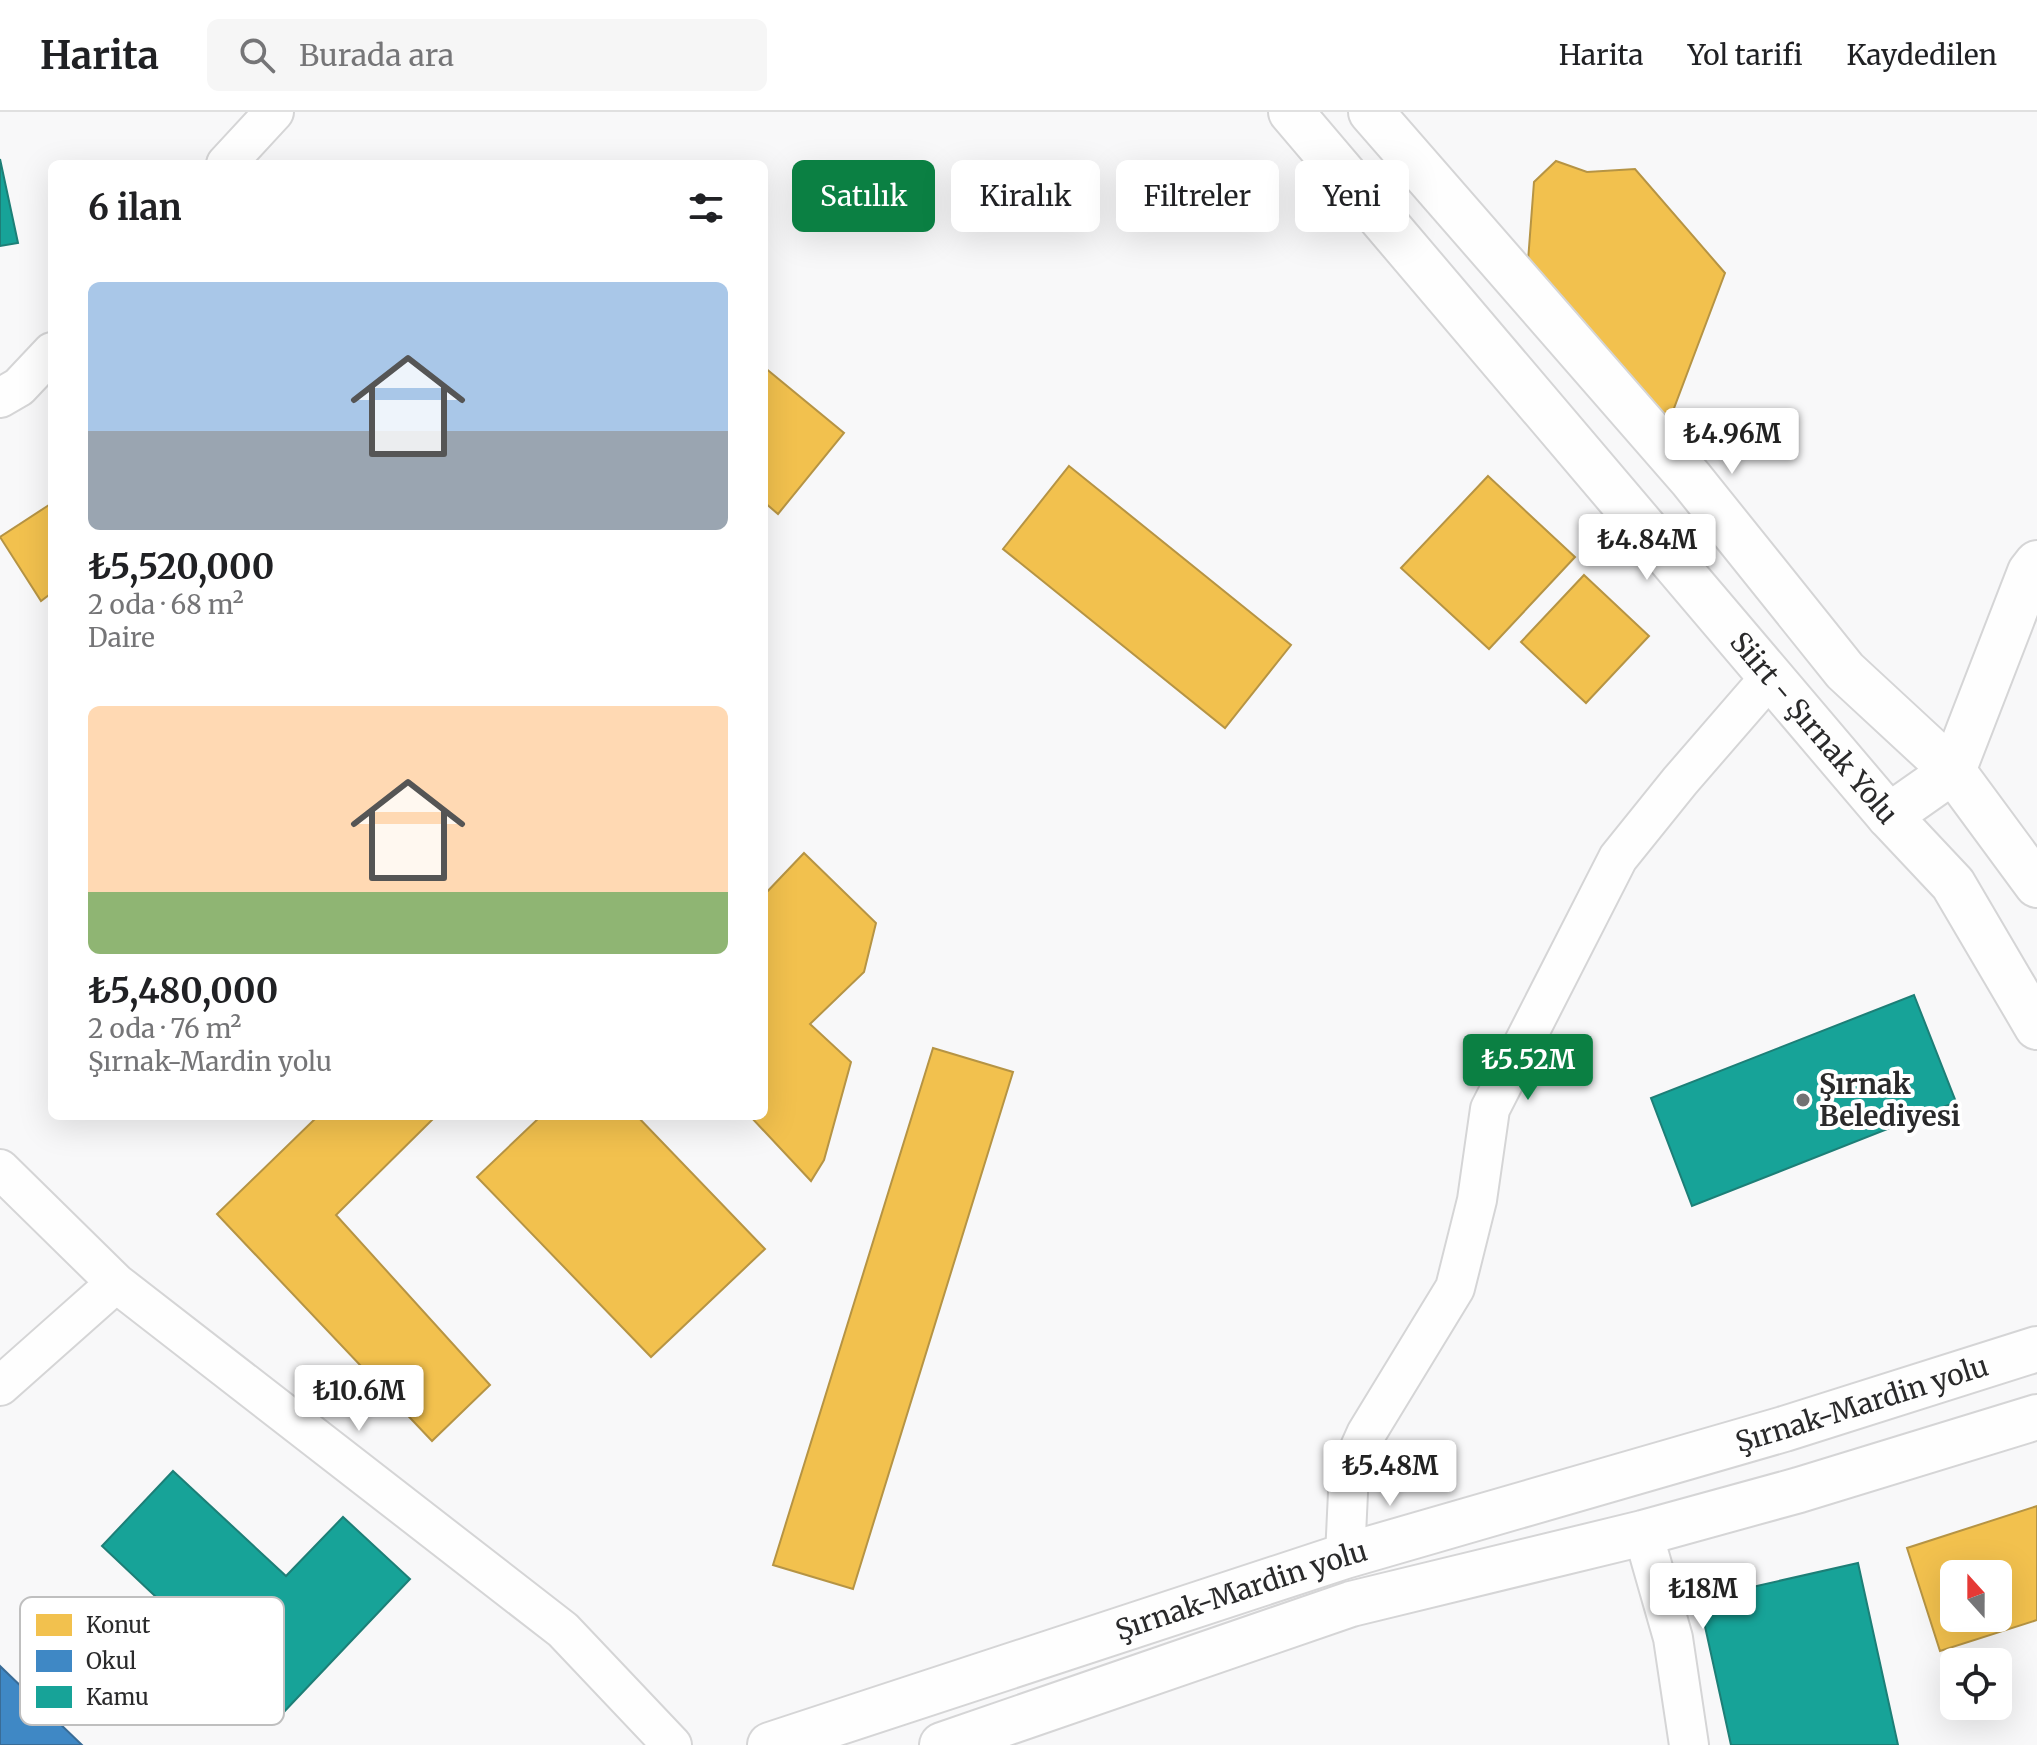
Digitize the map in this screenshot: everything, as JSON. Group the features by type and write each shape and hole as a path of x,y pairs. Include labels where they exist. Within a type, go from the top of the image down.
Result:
{"street":[{"path":"230,160 274,112"},
{"name":"Siirt - Şırnak Yolu","path":"1291,112 1889,816 1953,884 2037,1027"},
{"path":"1371,112 1691,479 1845,671 1953,771 2037,885"},
{"path":"0,398 19,387 48,356"},
{"path":"1889,816 1953,771 2030,572 2037,563"},
{"path":"1345,1556 1349,1472 1366,1434 1455,1288 1477,1200 1490,1109 1618,858 1771,676"},
{"path":"0,1169 116,1283 563,1630 672,1745"},
{"path":"0,1386 116,1283"},
{"name":"Şırnak-Mardin yolu","path":"770,1745 1345,1556 1784,1429 2037,1349"},
{"name":"Şırnak-Mardin yolu","path":"942,1745 1351,1604 1643,1533 1829,1481 2037,1417"},
{"path":"1643,1533 1673,1638 1689,1745"}],"building: Konut":[{"path":"1556,161 1587,172 1635,169 1725,273 1668,424 1528,261 1534,182"},
{"path":"768,370 844,433 778,514 768,505"},
{"path":"1069,466 1291,645 1225,728 1003,549"},
{"path":"1488,476 1575,557 1489,649 1401,568"},
{"path":"48,506 48,596 41,601 0,537"},
{"path":"1584,575 1649,636 1586,703 1521,642"},
{"path":"804,853 876,923 864,972 810,1024 851,1062 824,1160 811,1181 754,1120 768,1120 768,891"},
{"path":"933,1048 1013,1072 853,1589 773,1565"},
{"path":"314,1120 432,1120 336,1215 490,1385 432,1441 217,1214"},
{"path":"537,1120 641,1120 765,1249 651,1357 477,1177"},
{"path":"2037,1506 2037,1620 2012,1628 2012,1560 1940,1560 1940,1632 1999,1632 1949,1648 1940,1648 1940,1651 1907,1548"}],"building: Okul":[{"path":"0,1666 20,1685 20,1725 61,1725 82,1745 0,1745"}],"building: Kamu":[{"path":"0,159 18,243 0,246"},
{"name":"Şırnak Belediyesi","path":"1914,995 1956,1102 1692,1206 1651,1098"},
{"path":"173,1471 286,1576 343,1517 410,1579 284,1712 284,1597 156,1597 102,1546"},
{"path":"1858,1563 1898,1745 1731,1745 1699,1599"}],"place":[{"name":"Şırnak Belediyesi","path":"1803,1100"}]}
